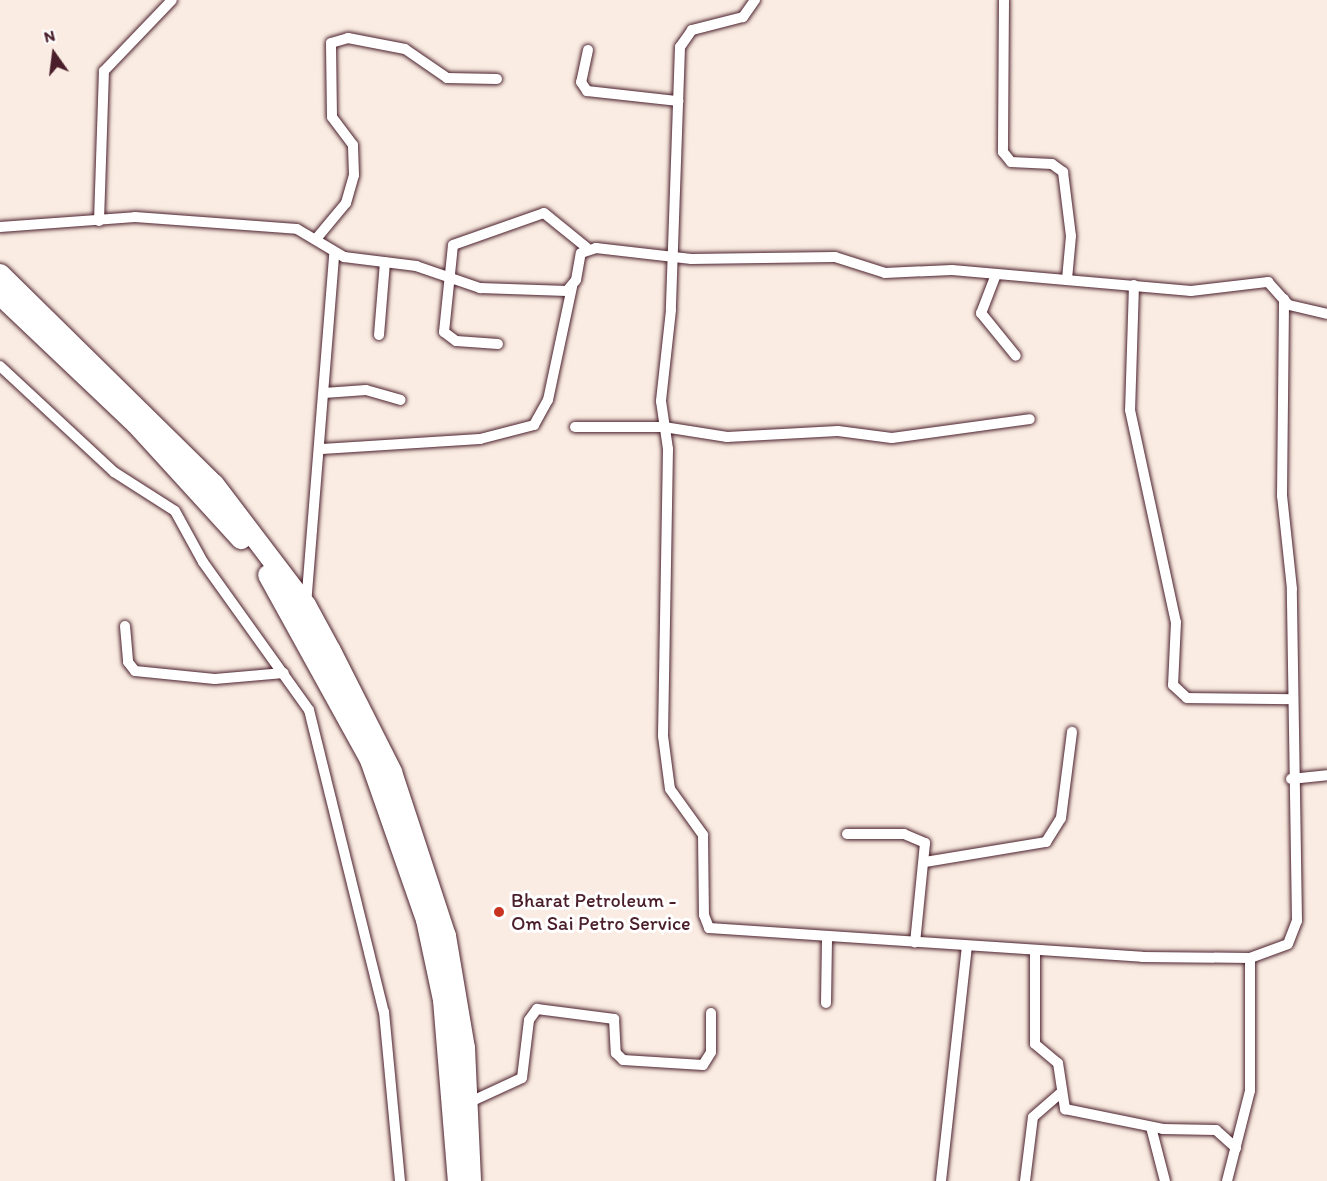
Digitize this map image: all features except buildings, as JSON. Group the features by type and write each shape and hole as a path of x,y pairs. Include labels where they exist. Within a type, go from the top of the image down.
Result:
{"highway":[{"path":"0,274 214,484 306,605 392,772 434,892 459,995 470,1102 471,1181"},
{"path":"0,295 136,423 233,528 279,590 344,707 370,760 426,920 443,1000 458,1181"}],"street":[{"path":"99,221 104,71 172,0"},
{"path":"755,0 743,17 683,36 672,258 661,401 668,449 663,736 670,789 703,835 705,923 718,930 1035,951 1250,958 1288,944 1297,921 1292,779 1292,589 1281,481 1284,299"},
{"path":"1004,0 1003,152 1011,162 1052,164 1063,172 1071,236 1067,279"},
{"path":"316,239 346,203 354,175 354,145 332,117 331,43 348,38 405,49 447,78 497,79"},
{"path":"588,50 581,82 587,91 678,101"},
{"path":"498,344 448,338 443,324 447,278 458,241 536,213 550,216 566,236 587,248 672,258 835,257 885,273 952,270 995,277 1067,279 1204,290 1268,282 1284,299 1327,314"},
{"path":"0,227 99,221 217,222 297,229 316,239 334,254 416,266 480,288 559,293 572,287"},
{"path":"322,449 480,439 534,425 548,400 578,259 587,248"},
{"path":"306,605 322,449 334,254"},
{"path":"379,335 385,262"},
{"path":"995,277 981,314 1016,356"},
{"path":"1134,285 1130,410 1176,622 1173,685 1187,698 1291,699"},
{"path":"0,366 114,472 175,511 203,562 309,710 336,801 384,1012 400,1181"},
{"path":"324,393 366,390 401,400"},
{"path":"575,427 664,427 727,437 838,431 892,438 1030,419"},
{"path":"125,626 128,662 135,671 215,679 284,673"},
{"path":"925,862 1046,842 1061,818 1072,732"},
{"path":"1292,779 1327,775"},
{"path":"847,834 915,836 925,843 925,862 915,943"},
{"path":"826,1003 827,937"},
{"path":"941,1181 967,946"},
{"path":"1035,951 1035,1044 1058,1063 1061,1105 1071,1112 1151,1128 1215,1130 1236,1148"},
{"path":"1227,1181 1250,1091 1250,958"},
{"path":"470,1102 522,1078 529,1020 537,1009 615,1019 616,1053 623,1060 703,1065 711,1052 711,1013"},
{"path":"1025,1181 1033,1117 1060,1094"},
{"path":"1151,1128 1165,1181"}],"place":[{"name":"Bharat Petroleum - Om Sai Petro Service","path":"499,912"}]}
